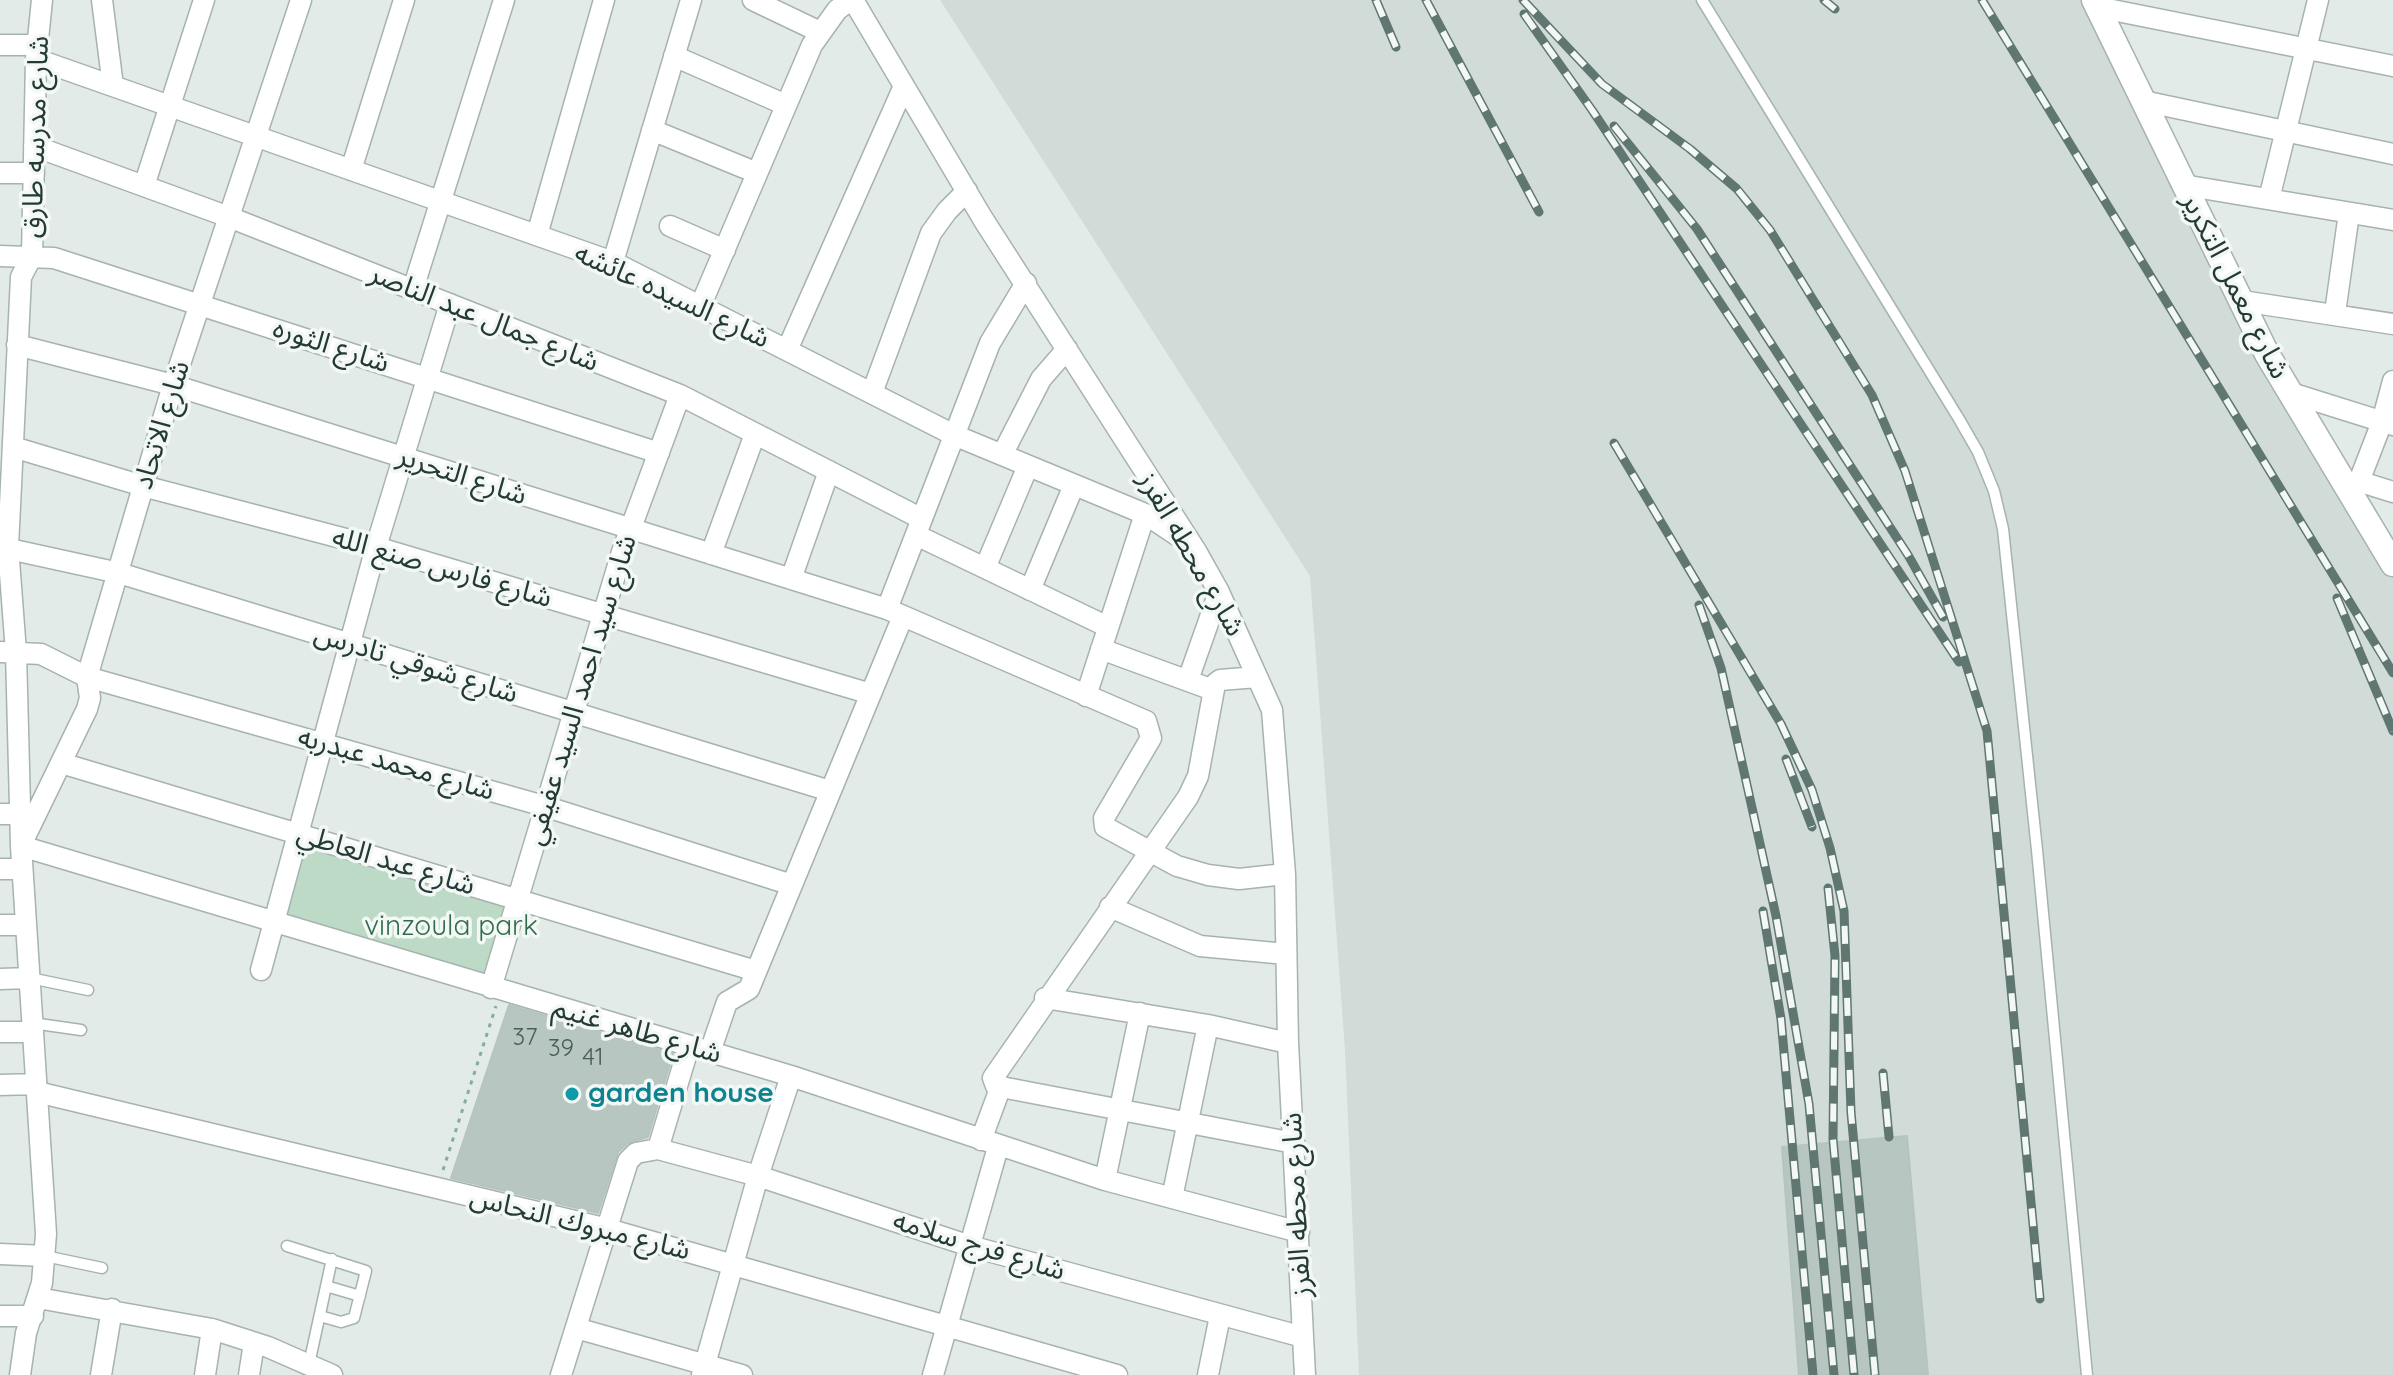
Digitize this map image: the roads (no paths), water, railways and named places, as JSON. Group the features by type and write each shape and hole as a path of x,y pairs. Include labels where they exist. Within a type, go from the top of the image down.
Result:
{"street":[{"name":"شارع مدرسه طارق","path":"25,1374 26,1333 36,1307 45,1256 21,846 10,814 4,547 9,438 8,368 17,345 21,277 32,256 37,52 42,0"},
{"path":"102,0 113,86"},
{"path":"144,186 204,0"},
{"name":"شارع الاتحاد","path":"21,846 87,709 90,698 87,677 173,385 301,0"},
{"path":"351,170 404,0"},
{"path":"413,289 504,0"},
{"path":"537,235 604,0"},
{"path":"613,262 691,0"},
{"path":"753,0 820,32"},
{"path":"700,307 820,32 851,0"},
{"name":"شارع محطه الفرز","path":"851,0 967,191 1196,551 1219,592 1272,710 1285,874 1288,1043 1305,1375"},
{"path":"2269,199 2318,0"},
{"path":"2096,3 2142,8 2306,49 2393,66"},
{"name":"شارع معمل التكرير","path":"2096,3 2242,301 2291,393 2357,489 2392,559"},
{"name":"شارع السيده عائشه","path":"0,45 37,52 170,107 613,262 954,435 1145,514 1168,527 1196,551"},
{"path":"674,56 786,105"},
{"path":"787,350 904,86"},
{"path":"2143,101 2393,154"},
{"path":"652,130 757,173"},
{"name":"شارع جمال عبد الناصر","path":"34,146 229,217 680,395 829,471 985,568 1108,627"},
{"path":"0,173 34,173"},
{"path":"2183,185 2393,220"},
{"path":"872,393 931,233 967,191"},
{"path":"2335,313 2349,213"},
{"path":"670,226 725,250"},
{"name":"شارع الثوره","path":"0,256 54,258 659,453"},
{"path":"710,1052 727,1002 749,989 871,694 919,527 990,343 1026,283"},
{"path":"2242,301 2393,324"},
{"path":"261,970 376,547 450,304"},
{"name":"شارع التحرير","path":"17,345 173,385 895,613 1146,721 1151,738 1103,822 1105,827 1149,852"},
{"path":"1002,455 1041,379 1067,349"},
{"path":"2393,381 2388,424 2357,489 2393,492"},
{"path":"2291,393 2388,424"},
{"name":"شارع سيد احمد السيد عفيفي","path":"496,990 516,899 544,806 631,529 680,395"},
{"path":"711,554 755,434"},
{"name":"شارع فارس صنع الله","path":"9,438 143,486 376,547 871,694"},
{"path":"985,568 1028,466"},
{"path":"791,579 829,471"},
{"path":"1030,590 1074,485"},
{"path":"1086,696 1145,514"},
{"name":"شارع شوقي تادرس","path":"4,547 119,573 830,791"},
{"path":"1188,680 1219,592"},
{"path":"1101,649 1213,690"},
{"name":"شارع محمد عبدربه","path":"8,652 41,654 87,677 544,806 792,885"},
{"path":"933,1375 970,1246 998,1086 993,1075 1194,787 1213,690 1220,680 1257,677"},
{"name":"شارع عبد العاطي","path":"61,763 756,971"},
{"name":"شارع طاهر غنيم","path":"21,846 791,1076 1105,1180 1299,1232"},
{"path":"1149,852 1208,875 1239,879 1285,874"},
{"path":"0,869 22,869"},
{"path":"1110,907 1200,946 1286,954"},
{"path":"0,925 26,925"},
{"path":"0,979 30,978"},
{"path":"1045,998 1208,1025 1288,1043"},
{"path":"1105,1180 1140,1013"},
{"path":"1172,1198 1190,1124 1208,1025"},
{"path":"0,1032 33,1027"},
{"path":"561,1375 628,1161 636,1153 658,1149 689,1046"},
{"path":"704,1370 758,1176 791,1076"},
{"name":"شارع مبروك النحاس","path":"0,1085 37,1088 608,1229 948,1324 1117,1375"},
{"path":"998,1086 1294,1143"},
{"name":"شارع فرج سلامه","path":"658,1149 758,1176 970,1246 1303,1337"},
{"path":"0,1254 45,1256"},
{"path":"0,1316 36,1307 112,1309 212,1329 254,1343 303,1367 332,1375"},
{"path":"101,1375 112,1309"},
{"path":"1208,1375 1220,1316"},
{"path":"576,1328 704,1370 742,1375"},
{"path":"205,1375 212,1329"},
{"path":"249,1375 254,1343"}],"lane":[{"path":"1702,0 1959,419 1978,452 1994,491 2003,529 2034,819 2087,1375"},
{"path":"30,978 88,990"},
{"path":"33,1027 81,1030"},
{"path":"287,1246 365,1269 360,1296 350,1321 341,1322 320,1316"},
{"path":"45,1256 102,1268"},
{"path":"303,1367 320,1316 332,1259"},
{"path":"326,1286 360,1296"}],"railway":[{"path":"1376,0 1396,47"},
{"path":"1426,0 1539,212"},
{"path":"1523,0 1602,84 1690,149 1737,189 1770,230 1872,395 1905,471 1987,731 2040,1299"},
{"path":"1824,0 1835,9"},
{"path":"1982,0 2393,673"},
{"path":"1524,14 1592,110 1959,662"},
{"path":"1614,126 1697,229 1908,555 1943,617"},
{"path":"1614,443 1781,724 1812,790 1830,848 1844,911 1851,1112 1875,1375"},
{"path":"2337,598 2393,731"},
{"path":"1699,605 1721,668 1776,916 1809,1104 1834,1375"},
{"path":"1786,759 1812,827"},
{"path":"1828,888 1835,956 1833,1139 1854,1375"},
{"path":"1763,911 1781,1019 1813,1375"},
{"path":"1883,1073 1889,1137"}],"place":[{"name":"garden house","path":"572,1094"}],"park label":[{"name":"vinzoula park","path":"451,927"}]}
